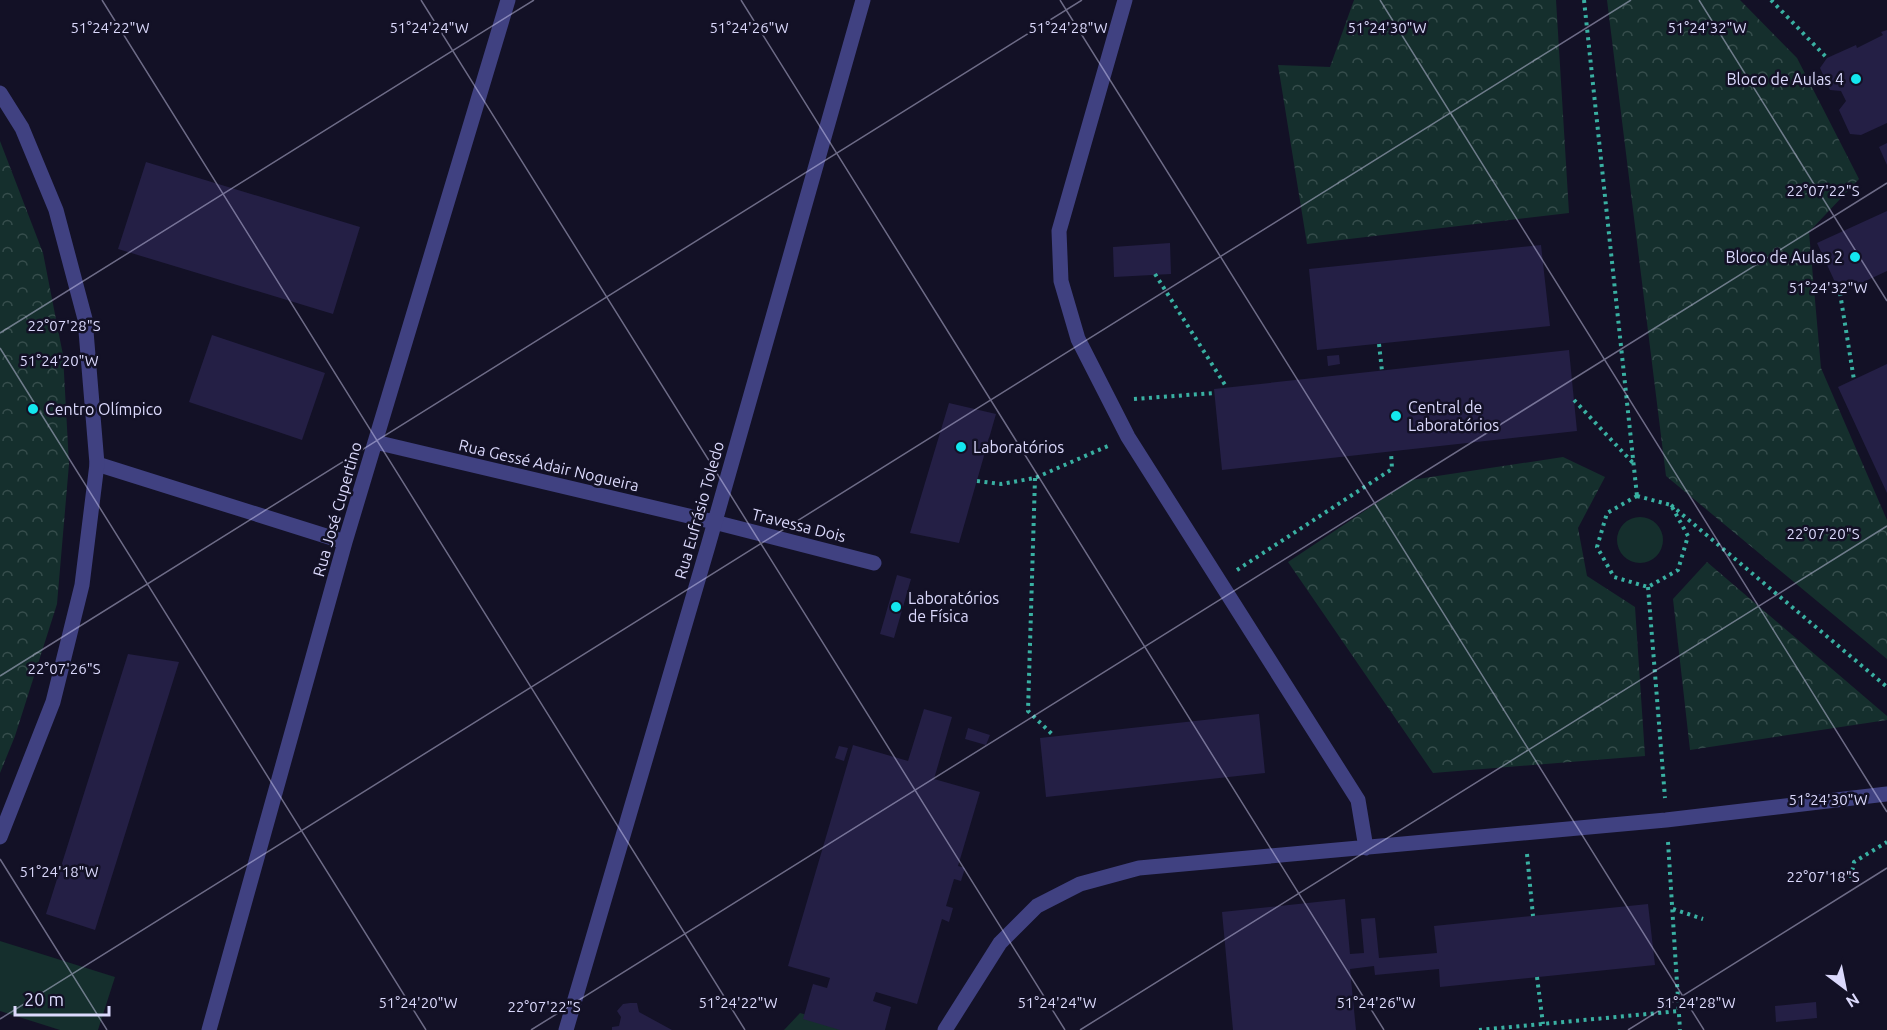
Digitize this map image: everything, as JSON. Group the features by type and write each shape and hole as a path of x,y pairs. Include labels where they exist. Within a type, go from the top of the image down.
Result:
{"street":[{"name":"Rua José Cupertino","path":"209,1030 345,542 508,0"},
{"name":"Rua Eufrásio Toledo","path":"566,1030 863,0"},
{"path":"1125,0 1059,231 1061,281 1078,339 1128,437 1358,800 1366,848"},
{"path":"0,93 22,128 56,210 85,319 97,464 82,585 53,702 0,837"},
{"name":"Rua Gessé Adair Nogueira","path":"375,442 714,522"},
{"path":"97,464 345,542"},
{"name":"Travessa Dois","path":"714,522 874,563"},
{"path":"945,1030 1000,943 1037,906 1080,884 1139,868 1525,834 1887,794"}],"path":[{"path":"1584,0 1637,496"},
{"path":"1771,0 1827,58"},
{"path":"1155,274 1227,388"},
{"path":"1840,293 1854,380"},
{"path":"1379,344 1382,371"},
{"path":"1109,400 1214,393"},
{"path":"1574,400 1634,464"},
{"path":"977,481 1001,484 1035,478 1128,437"},
{"path":"1219,582 1392,469 1391,452"},
{"path":"1035,478 1028,711 1054,736"},
{"path":"1671,505 1688,536 1678,570 1648,587 1614,577 1597,547 1607,513 1637,496 1671,505 1887,687"},
{"path":"1648,587 1680,1030"},
{"path":"1525,834 1533,916"},
{"path":"1851,878 1854,862 1887,842"},
{"path":"1672,909 1703,920"},
{"path":"1537,977 1543,1024"},
{"path":"1479,1030 1679,1011"}],"green space":[{"path":"1354,0 1556,0 1569,213 1307,244 1278,65 1330,67"},
{"path":"1607,0 1740,0 1797,58 1859,179 1809,232 1821,368 1887,520 1887,659 1666,476"},
{"name":"Centro Olímpico","path":"0,141 43,253 63,355 69,464 57,604 15,736 0,773"},
{"path":"1563,457 1605,477 1578,528 1587,576 1635,607 1645,756 1433,773 1288,562 1411,480"},
{"path":"1640,517 1656,524 1663,540 1656,556 1640,563 1624,556 1617,540 1624,524"},
{"path":"1707,562 1887,716 1887,720 1690,750 1673,599"},
{"path":"0,941 115,977 98,1030 60,1030 0,1011"},
{"path":"800,1013 862,1030 784,1030"}],"building":[{"name":"Bloco de Aulas 4","path":"1887,30 1887,123 1861,135 1850,134 1839,110 1846,101 1841,91 1830,90 1820,68 1827,58 1856,45 1857,48 1883,35 1881,32"},
{"path":"1887,143 1887,165 1879,147"},
{"path":"146,162 360,227 333,314 118,249"},
{"name":"Bloco de Aulas 2","path":"1887,211 1887,271 1840,293 1817,243"},
{"path":"1170,243 1171,274 1114,277 1113,247"},
{"path":"1541,245 1550,326 1317,350 1309,269"},
{"path":"212,335 325,373 302,440 189,402"},
{"name":"Central de Laboratórios","path":"1569,350 1577,431 1222,470 1214,389"},
{"path":"1339,355 1340,364 1328,366 1327,356"},
{"path":"1887,364 1887,493 1838,387"},
{"name":"Laboratórios","path":"949,403 996,414 959,543 910,533"},
{"name":"Laboratórios de Física","path":"897,575 911,579 894,638 880,634"},
{"path":"128,654 179,662 95,930 46,914"},
{"path":"924,709 952,717 934,779 980,792 958,866 965,868 961,881 954,879 946,906 953,908 949,922 942,919 917,1004 876,992 873,1001 891,1007 885,1030 840,1030 803,1019 813,984 827,988 830,978 788,966 853,745 908,761"},
{"path":"1259,714 1265,773 1046,797 1040,738"},
{"path":"968,728 990,735 986,745 965,739"},
{"path":"839,746 848,748 844,761 835,758"},
{"path":"1345,899 1350,954 1364,953 1361,919 1375,918 1379,958 1437,953 1434,926 1648,904 1655,965 1440,987 1439,969 1375,975 1374,966 1350,969 1356,1030 1233,1030 1222,912"},
{"path":"1816,1002 1817,1018 1776,1022 1775,1006"},
{"path":"637,1003 639,1012 672,1030 612,1030 612,1027 619,1026 621,1017 617,1011 623,1004"}],"place":[{"name":"Bloco de Aulas 4","path":"1856,79"},
{"name":"Bloco de Aulas 2","path":"1855,257"},
{"name":"Centro Olímpico","path":"33,409"},
{"name":"Central de Laboratórios","path":"1396,416"},
{"name":"Laboratórios","path":"961,447"},
{"name":"Laboratórios de Física","path":"896,607"}]}
